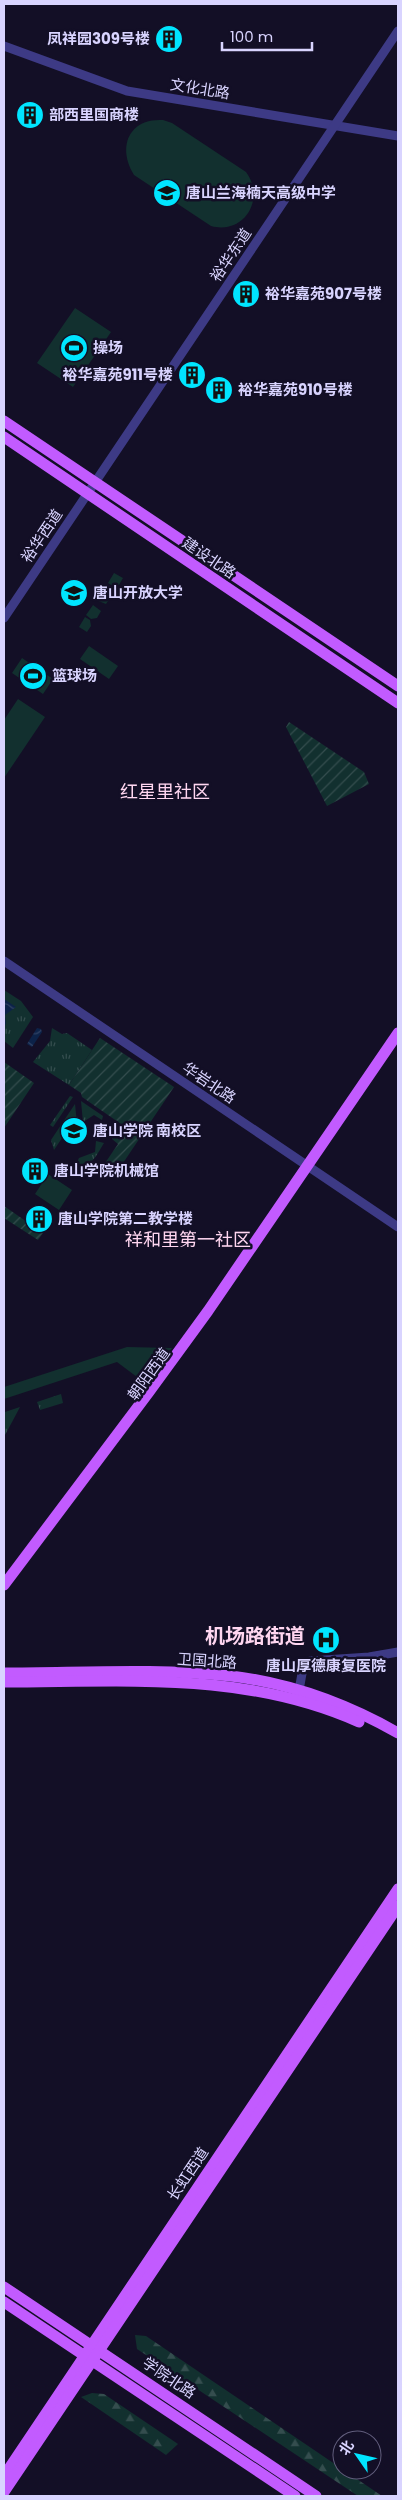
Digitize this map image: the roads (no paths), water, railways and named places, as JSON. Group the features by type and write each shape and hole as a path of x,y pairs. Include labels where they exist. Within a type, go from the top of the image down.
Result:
{"main road":[{"name":"建设北路","path":"4,421 398,686"},
{"name":"建设北路","path":"4,437 398,703"},
{"name":"朝阳西道","path":"4,1584 155,1384 305,1176 308,1167 398,1033"},
{"name":"朝阳西道","path":"4,1592 161,1383 279,1210"},
{"name":"卫国北路","path":"4,1673 197,1673 233,1677 298,1695 398,1741"},
{"name":"卫国北路","path":"4,1682 194,1682 230,1686 335,1702 398,1733"},
{"name":"长虹西道","path":"95,2348 398,1889"},
{"name":"长虹西道","path":"4,2476 95,2348 398,1906"},
{"name":"学院北路","path":"4,2287 95,2348 294,2491"},
{"name":"学院北路","path":"4,2302 294,2491 316,2496"},
{"name":"长虹西道","path":"4,2492 88,2358"}],"street":[{"name":"裕华东道","path":"87,494 398,32"},
{"name":"文化北路","path":"4,46 128,91 398,136"},
{"name":"裕华西道","path":"4,618 87,494"},
{"name":"华岩北路","path":"4,961 398,1228"},
{"path":"298,1695 303,1668 310,1661 369,1657 398,1652"}],"water":[{"path":"4,999 16,1007 5,1015 6,1024 4,1026"},
{"path":"37,1028 41,1029 42,1032 32,1047 27,1044"}],"place":[{"name":"凤祥园309号楼","path":"169,39"},
{"name":"部西里国商楼","path":"30,115"},
{"name":"唐山兰海楠天高级中学","path":"167,193"},
{"name":"裕华嘉苑907号楼","path":"246,294"},
{"name":"操场","path":"74,348"},
{"name":"裕华嘉苑911号楼","path":"192,375"},
{"name":"裕华嘉苑910号楼","path":"219,390"},
{"name":"唐山开放大学","path":"74,593"},
{"name":"篮球场","path":"33,676"},
{"name":"唐山学院 南校区","path":"74,1131"},
{"name":"唐山学院机械馆","path":"35,1171"},
{"name":"唐山学院第二教学楼","path":"39,1219"},
{"name":"唐山厚德康复医院","path":"326,1640"}],"district":[{"name":"红星里社区","path":"165,792"},
{"name":"祥和里第一社区","path":"188,1240"},
{"name":"机场路街道","path":"255,1636"}]}
